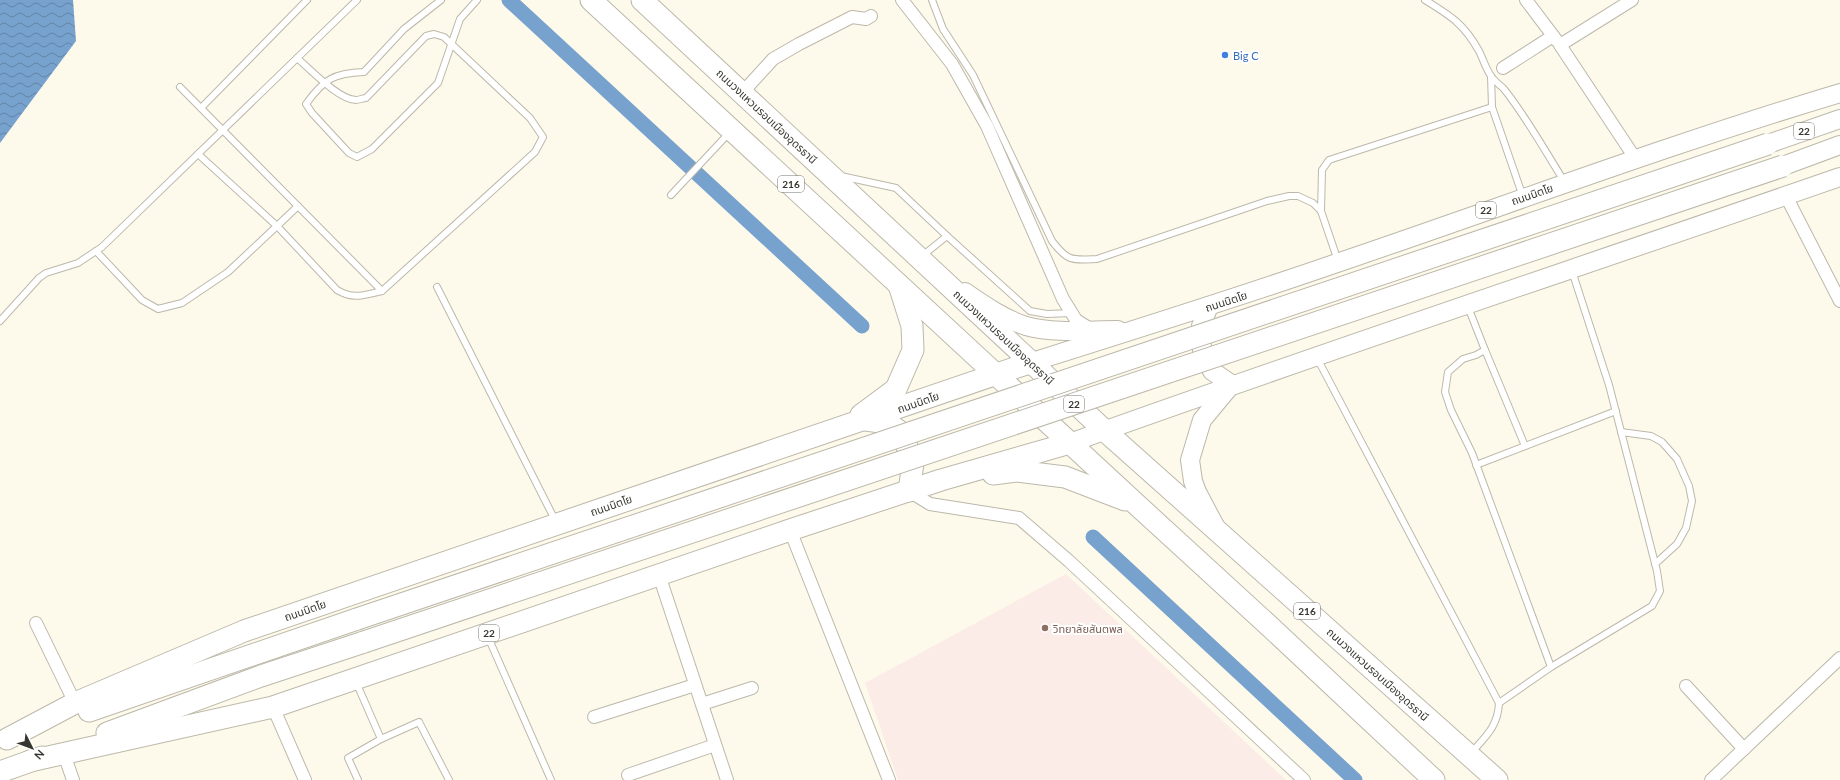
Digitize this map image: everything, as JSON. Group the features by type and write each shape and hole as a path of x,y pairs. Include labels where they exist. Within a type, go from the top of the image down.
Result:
{"highway":[{"name":"216","path":"591,0 1136,504 1266,622 1434,780"},
{"name":"ถนนวงแหวนรอบเมืองอุดรธานี","path":"642,0 1104,430 1497,780"},
{"name":"ถนนนิตโย","path":"4,740 357,619 1768,144"},
{"name":"22","path":"0,772 261,676 1783,166"},
{"path":"856,423 896,389 913,350 912,326 899,284"},
{"name":"ถนนนิตโย","path":"4,740 74,703 244,631 1032,362"},
{"path":"856,423 888,423 902,433 913,464 909,491"},
{"name":"22","path":"30,761 273,707 940,480 1070,442"},
{"path":"940,480 1016,472 1065,477 1136,504"}],"main road":[{"name":"ถนนนิตโย","path":"1032,362 1133,331 1338,263 1635,158 1840,93"},
{"name":"ถนนนิตโย","path":"1768,144 1840,119"},
{"name":"22","path":"1783,166 1840,145"},
{"name":"22","path":"1070,442 1231,384 1572,270 1840,177"},
{"path":"922,261 989,308 1015,322 1028,326 1055,330 1133,331"},
{"path":"1209,306 1201,326 1202,350 1212,371 1231,384 1202,420 1190,460 1193,481 1197,492 1219,533"}],"street":[{"path":"902,0 952,64 987,126 1063,299 1076,320 1092,330"},
{"path":"1526,0 1557,40 1635,158"},
{"path":"1503,68 1632,0"},
{"path":"742,93 773,59 852,17 866,19 871,16"},
{"path":"1786,196 1840,301"},
{"path":"909,491 930,504 1019,518 1069,561 1298,776"},
{"path":"790,530 889,780"},
{"path":"659,576 727,780"},
{"path":"36,624 74,703"},
{"path":"1711,780 1840,658"},
{"path":"594,717 695,685"},
{"path":"1686,686 1744,749"},
{"path":"702,704 752,688"},
{"path":"273,707 305,780"},
{"path":"628,775 716,745"},
{"path":"64,754 73,780"}],"lane":[{"path":"201,108 307,0"},
{"path":"0,321 39,278 46,273 78,263 96,251 357,0"},
{"path":"437,1 404,29 364,72 350,72 333,76 314,93 306,104 312,113 349,153 357,157 372,149 438,83 460,19 477,0"},
{"path":"932,0 943,29 973,75 1052,241 1063,255 1074,259 1098,259 1267,201 1289,196 1298,196 1303,198 1313,203 1320,211"},
{"path":"1425,0 1460,23 1480,52 1491,76 1503,89 1524,118 1565,183"},
{"path":"198,154 277,226 337,290 348,296 362,296 382,291 535,152 543,137 530,118 452,42 444,37 434,34 426,36 366,98 356,100 345,97 325,83 297,58"},
{"path":"1491,76 1492,107 1523,197"},
{"path":"180,86 382,291"},
{"path":"1338,263 1320,211 1322,170 1329,160 1492,107"},
{"path":"671,195 732,130"},
{"path":"828,174 896,188 1030,311 1047,314 1072,313"},
{"path":"96,251 142,300 158,309 182,303 228,272 298,206"},
{"path":"922,261 947,236"},
{"path":"1499,703 1551,667 1652,606 1660,591 1655,564 1609,385 1572,270"},
{"path":"437,287 557,523"},
{"path":"1468,305 1525,446"},
{"path":"1485,350 1476,355 1463,359 1448,372 1445,392 1451,410 1476,465 1551,667"},
{"path":"1316,356 1499,703 1499,715 1494,726 1469,755"},
{"path":"1476,465 1616,411"},
{"path":"1621,432 1651,436 1662,442 1677,459 1690,486 1692,501 1686,528 1677,544 1655,564"},
{"path":"486,634 551,780"},
{"path":"355,679 381,739"},
{"path":"358,780 348,758 381,739 419,722 449,780"}],"shaded area":[{"name":"วิทยาลัยสันตพล","path":"1066,574 1286,780 898,780 865,683"}],"water":[{"path":"0,0 73,0 76,41 0,143"}],"waterway":[{"path":"509,0 862,326"},
{"path":"1093,537 1355,780"}],"place":[{"name":"Big C","path":"1225,55"},
{"name":"วิทยาลัยสันตพล","path":"1045,628"}]}
